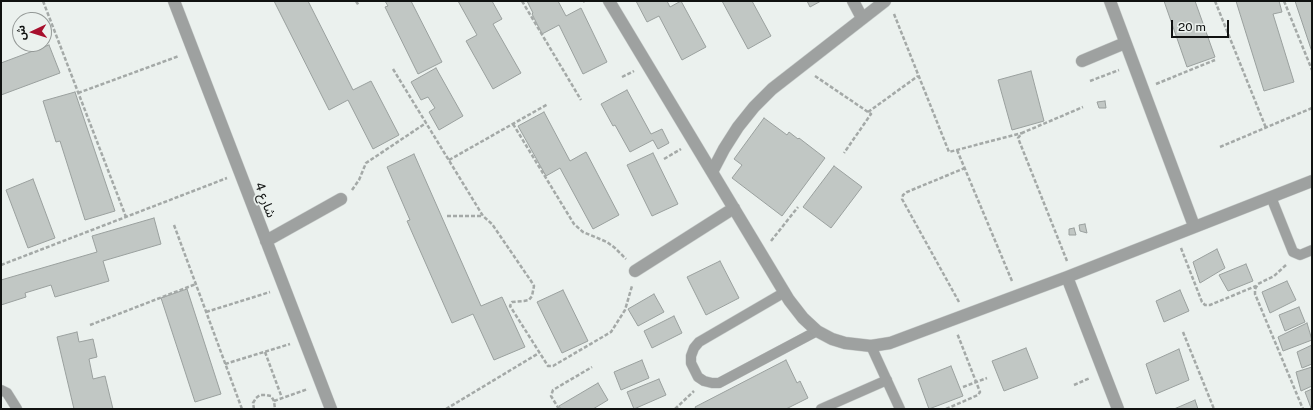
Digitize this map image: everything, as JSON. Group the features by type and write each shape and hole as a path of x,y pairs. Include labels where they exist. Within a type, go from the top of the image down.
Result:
{"street":[{"name":"شارع 4","path":"174,1 332,409"},
{"path":"609,1 761,253 802,318 817,331 844,344 871,346 890,343 1312,181"},
{"path":"853,1 862,18"},
{"path":"1110,1 1194,226"},
{"path":"712,172 738,127 754,107 772,89 862,18 888,4"},
{"path":"1082,61 1125,43"},
{"path":"266,241 341,200"},
{"path":"635,271 734,208"},
{"path":"1069,275 1118,409"}],"lane":[{"path":"1271,196 1293,252 1300,255 1312,250"},
{"path":"785,292 699,342 694,348 691,356 691,363 698,377 704,381 719,383 817,331"},
{"path":"871,346 900,409"},
{"path":"821,409 887,380"},
{"path":"1,390 7,393 17,409"}],"path":[{"path":"43,1 126,217"},
{"path":"356,1 359,6"},
{"path":"522,1 581,100"},
{"path":"1215,1 1266,128"},
{"path":"1284,1 1312,70"},
{"path":"888,4 948,151 950,152 1022,133 1083,107"},
{"path":"78,93 193,51"},
{"path":"1143,90 1216,60"},
{"path":"1090,81 1133,64"},
{"path":"801,66 870,114 844,153"},
{"path":"393,69 483,216 492,224 534,286 532,296 529,300 514,302 510,306 547,365 552,366 611,332 621,317 628,302 635,271 615,248 598,237 582,232 574,224 513,124"},
{"path":"868,112 918,76"},
{"path":"449,160 548,104"},
{"path":"1220,147 1312,108"},
{"path":"341,200 354,188 366,163 426,123"},
{"path":"1022,133 1018,137 1018,140 1069,275"},
{"path":"957,150 1018,295"},
{"path":"965,168 907,192 903,195 902,199 966,315"},
{"path":"1,265 240,173"},
{"path":"761,253 798,207"},
{"path":"446,216 483,216"},
{"path":"174,225 242,409"},
{"path":"1176,233 1202,302 1205,305 1210,305 1256,286 1274,276 1286,266 1293,252"},
{"path":"90,325 196,284"},
{"path":"1256,286 1255,294 1303,409"},
{"path":"206,312 284,288"},
{"path":"946,409 979,394 980,390 951,320"},
{"path":"1183,332 1214,409"},
{"path":"225,364 304,339"},
{"path":"265,352 282,398"},
{"path":"446,409 539,353"},
{"path":"559,409 552,396 553,390 592,367"},
{"path":"963,388 987,378"},
{"path":"675,409 704,381"},
{"path":"274,401 322,384"},
{"path":"254,409 253,403 260,395 271,396 274,401 275,409"}],"building":[{"path":"274,1 308,1 353,90 371,81 399,135 373,149 348,100 329,110"},
{"path":"385,1 411,1 442,62 418,74 385,7 388,6"},
{"path":"458,1 492,1 502,19 493,24 521,73 493,89 466,41 477,35"},
{"path":"527,1 558,1 566,16 581,8 607,62 583,74 559,25 542,34"},
{"path":"636,1 667,1 670,7 681,1 706,47 682,60 659,16 647,22"},
{"path":"722,1 752,1 771,36 748,49"},
{"path":"807,1 821,1 810,7"},
{"path":"1164,1 1195,1 1215,57 1187,67"},
{"path":"1236,1 1279,1 1282,12 1273,14 1294,82 1264,91"},
{"path":"1295,1 1312,1 1312,52"},
{"path":"30,52 52,52 60,73 1,95 1,63"},
{"path":"436,68 463,116 439,130 429,112 435,108 428,97 421,100 411,82"},
{"path":"1031,71 1044,121 1012,130 998,80"},
{"path":"627,90 651,134 662,129 669,143 658,149 653,140 630,152 601,104"},
{"path":"75,92 115,211 85,220 60,141 56,142 43,101"},
{"path":"1105,101 1106,108 1099,108 1097,102"},
{"path":"544,112 570,161 586,152 619,215 593,229 560,168 546,176 518,126"},
{"path":"764,118 787,135 789,132 798,139 799,138 825,158 782,216 732,178 742,165 734,159"},
{"path":"653,153 678,204 652,216 627,165"},
{"path":"414,154 481,306 502,297 525,347 494,360 473,314 452,323 407,221 410,220 387,167"},
{"path":"834,166 862,187 831,228 803,207"},
{"path":"33,179 55,238 28,248 6,190"},
{"path":"154,218 161,244 103,261 109,281 55,297 51,285 25,293 26,297 1,305 1,280 97,252 92,236"},
{"path":"1085,224 1087,233 1080,231 1079,225"},
{"path":"1074,228 1076,235 1069,235 1069,229"},
{"path":"1217,249 1225,268 1200,283 1193,262"},
{"path":"720,261 739,298 706,315 687,277"},
{"path":"1246,264 1253,281 1228,291 1219,275"},
{"path":"1287,281 1296,300 1270,313 1262,292"},
{"path":"187,289 221,394 195,402 161,298"},
{"path":"563,290 588,341 562,353 537,302"},
{"path":"1180,290 1189,311 1164,322 1156,301"},
{"path":"654,294 664,312 638,326 628,309"},
{"path":"1299,307 1305,322 1285,331 1279,315"},
{"path":"674,316 682,333 652,348 644,331"},
{"path":"1307,323 1312,340 1283,351 1278,337"},
{"path":"77,332 79,342 93,339 97,357 89,359 93,379 105,376 113,409 74,409 57,337"},
{"path":"1312,345 1312,364 1302,368 1297,352"},
{"path":"1026,348 1038,378 1004,391 992,361"},
{"path":"1179,349 1189,380 1156,394 1146,364"},
{"path":"642,360 649,378 621,390 614,372"},
{"path":"786,360 797,383 800,381 808,398 786,409 696,409 695,407"},
{"path":"951,366 963,396 929,409 918,379"},
{"path":"1312,367 1312,386 1301,391 1296,372"},
{"path":"659,379 666,395 634,409 627,392"},
{"path":"598,383 608,400 593,409 561,409 559,406"},
{"path":"1312,389 1312,407 1311,408 1305,392"},
{"path":"1195,400 1198,409 1174,409"}]}
